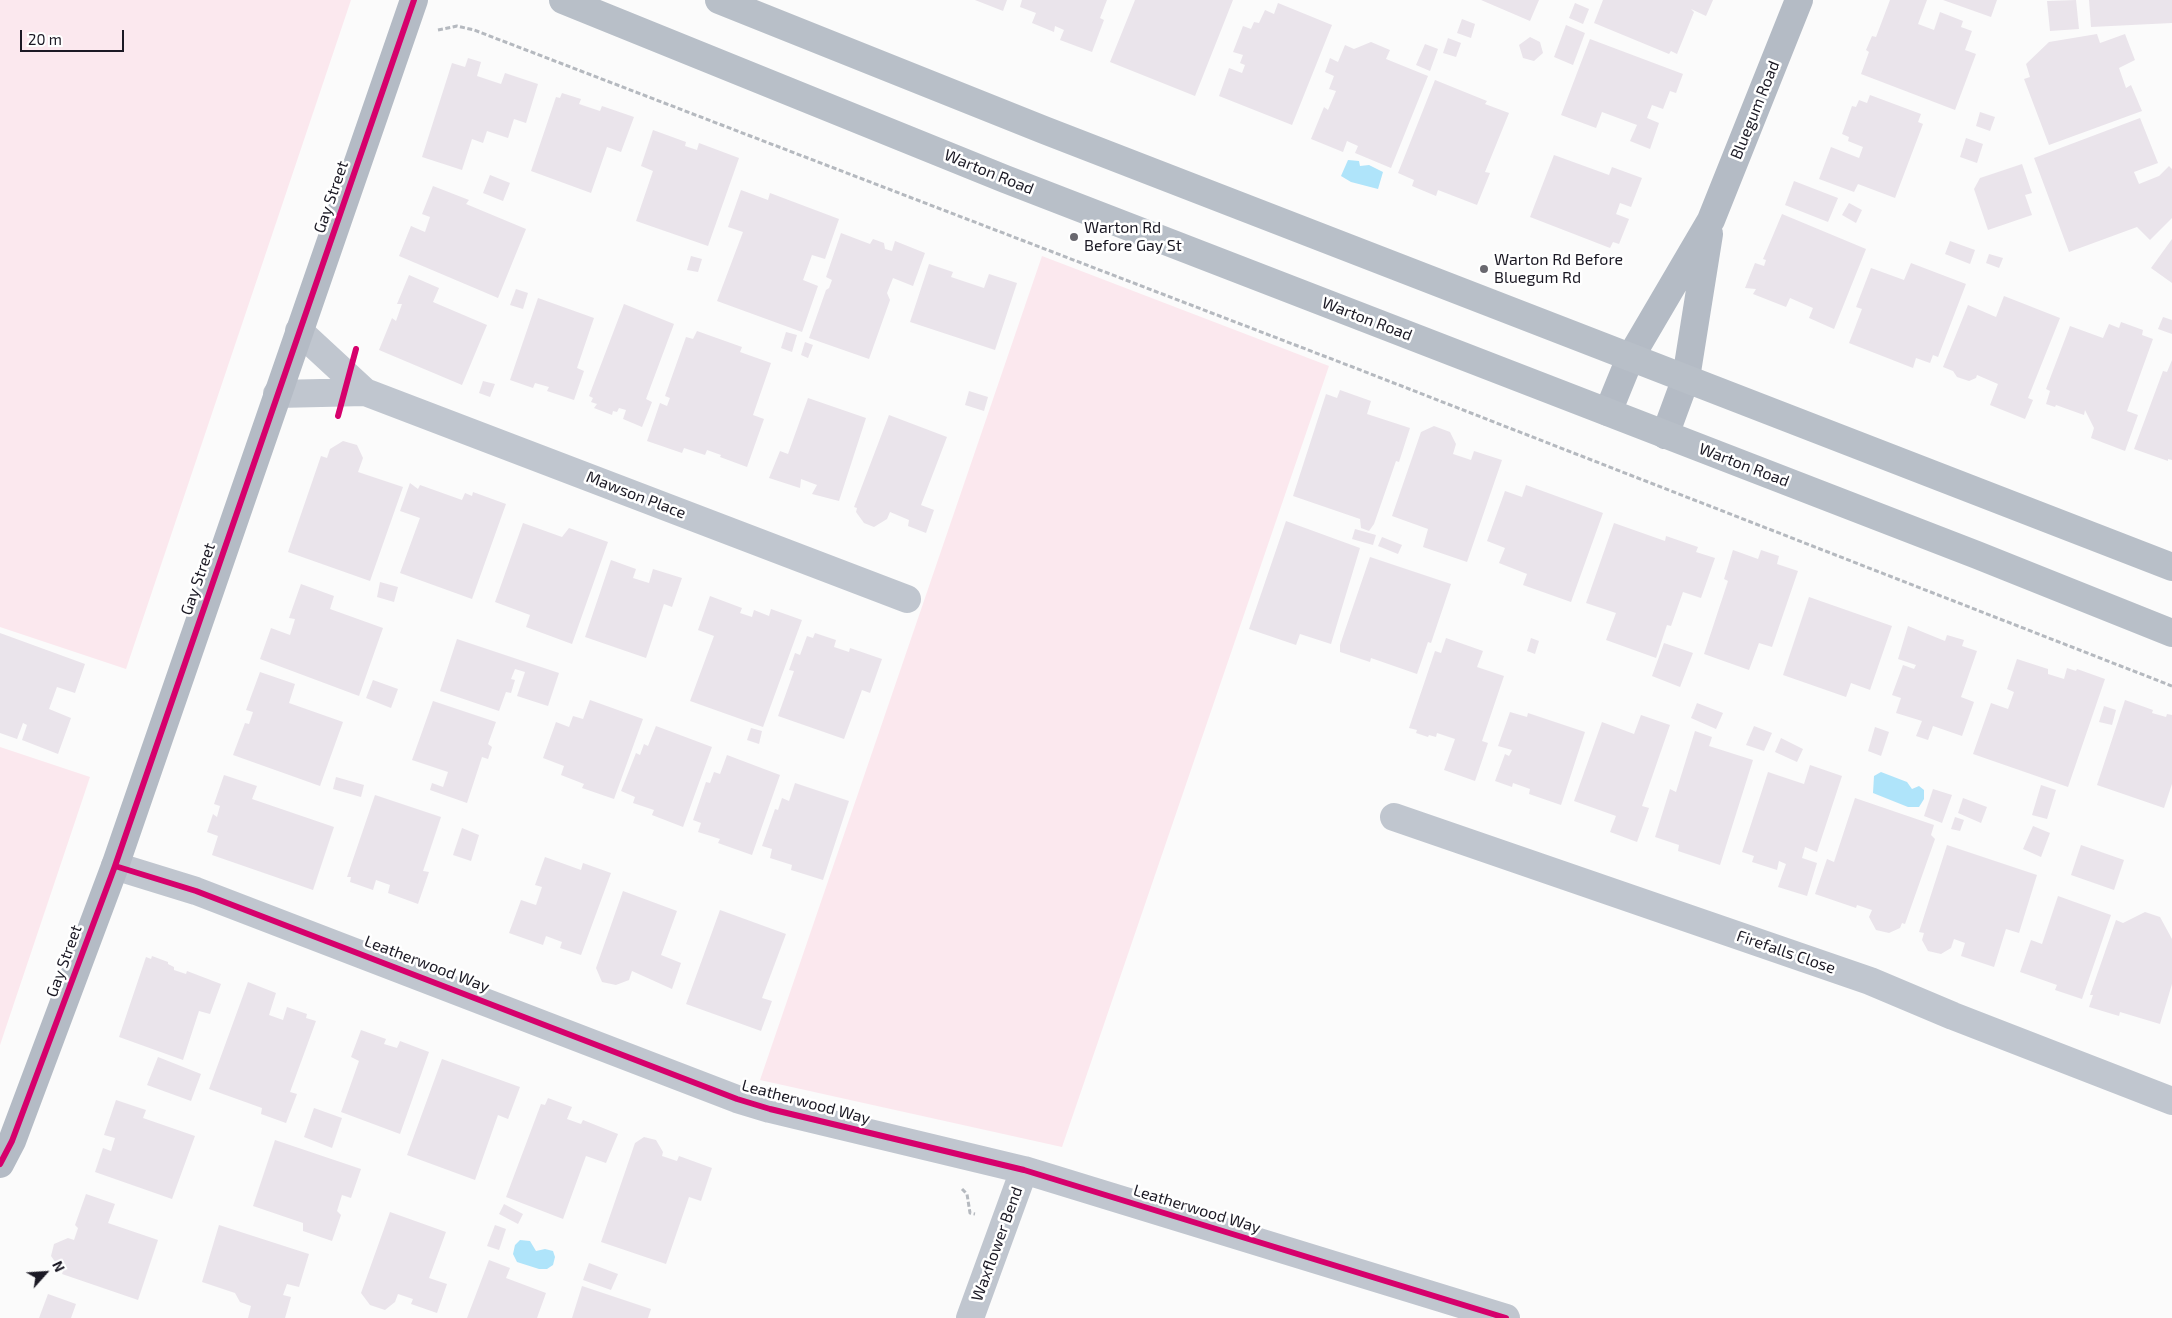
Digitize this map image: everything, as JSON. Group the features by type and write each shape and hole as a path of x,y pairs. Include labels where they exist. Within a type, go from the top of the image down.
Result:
{"main road":[{"name":"Warton Road","path":"563,0 1005,179 1977,555 2172,633"},
{"path":"719,0 1044,130 2172,566"}],"street":[{"name":"Gay Street","path":"0,1164 12,1141 114,866 414,0"},
{"name":"Bluegum Road","path":"1608,412 1630,358 1711,220 1799,0"},
{"name":"Bluegum Road","path":"1665,435 1686,378 1711,220"},
{"name":"Mawson Place","path":"299,331 365,392 907,599"},
{"name":"Mawson Place","path":"277,394 365,392"},
{"name":"Firefalls Close","path":"1394,817 1870,981 1953,1016 2172,1101"},
{"name":"Leatherwood Way","path":"114,866 196,891 737,1098 779,1111 1024,1170 1506,1318"},
{"name":"Waxflower Bend","path":"970,1318 1024,1170"}],"path":[{"path":"431,34 440,28 457,26 474,30 1363,371 2172,686"}],"shaded area":[{"path":"0,0 351,0 126,669 0,627"},
{"path":"1042,256 1329,366 1062,1147 760,1080"},
{"path":"0,747 90,777 0,1045"}],"water":[{"path":"1348,160 1359,161 1360,166 1369,165 1383,172 1378,189 1351,182 1341,176"},
{"path":"1881,772 1907,782 1912,789 1919,786 1924,790 1924,799 1919,807 1908,807 1873,793 1874,776"},
{"path":"520,1240 530,1241 536,1251 545,1249 553,1251 555,1257 553,1265 547,1269 539,1269 517,1262 513,1254 515,1245"}],"building":[{"path":"975,0 1007,0 1003,11"},
{"path":"1022,0 1107,0 1100,18 1104,20 1092,52 1060,40 1064,30 1055,26 1054,32 1032,23 1036,13 1020,7"},
{"path":"1135,0 1233,0 1195,96 1110,62"},
{"path":"1481,0 1539,0 1530,21"},
{"path":"1603,0 1713,0 1706,16 1691,9 1694,12 1677,54 1671,51 1669,54 1594,23"},
{"path":"1890,0 1927,0 1918,24 1934,30 1940,12 1963,21 1961,27 1972,31 1965,50 1976,54 1955,110 1861,74 1869,52 1866,50 1872,36 1876,37"},
{"path":"1943,0 1997,0 1991,17"},
{"path":"2076,0 2079,29 2050,31 2047,1"},
{"path":"2089,0 2172,0 2172,23 2091,27"},
{"path":"1278,3 1332,25 1292,125 1219,96 1229,68 1242,73 1245,65 1240,63 1243,55 1233,52 1243,26 1251,29 1254,22 1259,23 1265,10 1274,14"},
{"path":"1575,3 1589,9 1583,24 1569,18"},
{"path":"1462,19 1475,24 1471,38 1457,33"},
{"path":"1566,25 1585,33 1573,65 1554,57"},
{"path":"2097,34 2100,43 2125,34 2135,60 2119,68 2126,88 2131,85 2142,111 2049,145 2024,79 2030,77 2026,64 2049,42"},
{"path":"1530,37 1540,42 1543,53 1534,61 1523,58 1519,45"},
{"path":"1448,38 1461,43 1456,57 1443,53"},
{"path":"1590,39 1683,74 1676,93 1670,91 1663,109 1652,105 1647,118 1659,123 1650,149 1630,141 1637,125 1602,112 1596,128 1561,115"},
{"path":"1371,42 1390,50 1386,59 1428,76 1391,168 1355,153 1358,146 1347,141 1343,152 1311,139 1324,107 1328,110 1336,91 1329,89 1334,76 1325,72 1330,58 1338,62 1345,45 1354,49"},
{"path":"1425,44 1438,49 1430,71 1416,65"},
{"path":"468,58 481,62 477,76 501,84 505,73 538,84 526,123 514,119 508,138 487,131 483,143 472,139 462,170 422,157 452,63 465,67"},
{"path":"1435,80 1487,101 1485,104 1509,113 1485,172 1490,173 1477,205 1438,190 1436,196 1412,186 1414,180 1398,173"},
{"path":"562,93 581,99 579,104 600,111 602,106 634,117 621,152 607,147 591,193 531,171 556,97 560,98"},
{"path":"1870,95 1921,114 1918,122 1923,124 1895,198 1858,184 1854,192 1819,179 1831,147 1859,158 1863,147 1848,141 1849,137 1842,134 1852,106 1856,107 1859,100 1867,103"},
{"path":"1980,112 1995,117 1990,131 1976,126"},
{"path":"2140,118 2158,163 2134,172 2139,184 2159,176 2169,166 2172,169 2172,218 2150,240 2137,227 2069,252 2034,158"},
{"path":"653,130 686,142 685,146 697,150 699,143 739,158 708,246 636,221 653,171 641,166"},
{"path":"1966,138 1983,144 1977,163 1960,157"},
{"path":"1554,155 1609,175 1612,167 1642,178 1631,207 1620,203 1616,214 1629,219 1619,244 1613,242 1610,248 1530,217"},
{"path":"2022,164 2032,193 2025,195 2032,215 1988,230 1974,189 1980,178"},
{"path":"490,175 510,183 503,201 483,193"},
{"path":"1794,181 1838,198 1828,222 1785,205"},
{"path":"433,186 469,200 466,204 526,229 498,298 399,256 411,226 425,232 430,217 422,214"},
{"path":"741,190 768,200 770,193 839,219 825,259 812,255 803,280 818,286 802,332 717,301 743,232 728,227"},
{"path":"1849,203 1862,210 1856,223 1842,215"},
{"path":"1782,214 1866,249 1834,329 1809,318 1813,308 1790,298 1786,307 1753,294 1756,289 1745,288 1755,263 1764,266 1766,260 1763,259"},
{"path":"841,233 870,244 873,239 884,243 885,249 892,251 895,241 925,253 913,286 893,278 887,293 890,300 869,359 809,338 826,290 829,288 832,280 826,277"},
{"path":"2172,239 2172,283 2151,268"},
{"path":"1950,241 1975,250 1970,264 1945,254"},
{"path":"1989,254 2003,258 1999,268 1986,263"},
{"path":"691,256 702,259 698,272 687,270"},
{"path":"1911,263 1966,284 1938,357 1933,355 1930,363 1916,358 1913,368 1849,343 1862,309 1856,307 1871,268 1904,280"},
{"path":"929,264 953,272 951,277 984,288 989,274 1017,283 995,350 910,322"},
{"path":"409,275 439,288 433,302 487,325 462,385 379,350 392,318 396,321 402,304 397,304"},
{"path":"516,289 528,293 523,309 510,305"},
{"path":"2004,296 2060,318 2028,398 2033,400 2025,419 1990,405 1998,384 1977,375 1976,378 1969,381 1957,377 1953,371 1943,367 1968,305 1996,317"},
{"path":"538,298 594,318 577,368 584,371 574,400 547,391 549,387 535,383 533,388 510,380"},
{"path":"624,304 674,324 646,399 652,402 642,427 623,419 626,410 619,408 617,412 613,411 612,415 594,408 597,404 591,402 593,398 589,396"},
{"path":"2163,317 2172,320 2172,334 2158,329"},
{"path":"2121,322 2143,330 2142,335 2153,339 2127,411 2138,415 2125,451 2091,438 2094,428 2085,410 2084,415 2056,405 2055,407 2046,404 2050,391 2046,389 2070,326 2103,338 2109,324 2119,328"},
{"path":"697,331 742,347 740,352 771,363 753,415 764,419 747,467 707,450 705,455 684,448 682,453 647,441 660,403 667,406 670,398 665,396 686,337 693,339"},
{"path":"786,332 797,335 792,352 781,348"},
{"path":"805,342 813,345 808,358 801,355"},
{"path":"2172,360 2172,460 2168,459 2168,461 2134,449 2163,371 2167,372"},
{"path":"483,381 495,384 490,397 479,393"},
{"path":"1340,390 1371,401 1367,414 1410,428 1399,462 1396,461 1374,524 1369,531 1361,528 1360,519 1293,496 1326,394 1337,398"},
{"path":"969,391 988,397 984,411 965,405"},
{"path":"808,398 866,418 839,501 812,494 817,485 801,479 800,488 769,478 780,451 788,454"},
{"path":"889,415 947,437 921,505 934,510 926,533 908,526 909,520 890,512 887,519 874,527 864,523 856,512 857,508 854,507"},
{"path":"1434,426 1450,432 1456,444 1453,454 1471,460 1474,451 1502,460 1467,562 1423,547 1428,529 1392,516 1421,432"},
{"path":"343,441 357,445 363,458 358,472 403,487 370,581 288,552 321,456 327,458 330,449"},
{"path":"410,483 418,489 420,485 462,500 465,493 472,496 473,492 506,504 472,599 400,573 420,518 400,511"},
{"path":"1526,485 1603,513 1571,602 1523,585 1527,574 1499,563 1505,548 1487,541 1505,491 1522,497"},
{"path":"1286,521 1360,548 1331,644 1300,634 1296,645 1249,629"},
{"path":"523,523 562,537 569,528 608,542 572,644 526,627 530,615 495,602"},
{"path":"1614,523 1665,541 1666,536 1698,547 1696,552 1715,558 1701,598 1683,592 1671,626 1667,625 1656,658 1606,640 1616,613 1586,603"},
{"path":"1355,529 1376,535 1373,545 1352,539"},
{"path":"1382,537 1402,545 1398,554 1378,546"},
{"path":"1733,550 1758,559 1761,550 1779,556 1777,564 1798,571 1772,647 1759,643 1749,670 1704,654 1728,581 1724,579"},
{"path":"1370,557 1451,584 1431,643 1428,642 1417,674 1371,658 1370,662 1340,652 1340,645"},
{"path":"611,560 636,569 633,578 649,583 653,569 682,578 672,607 664,604 646,658 585,637"},
{"path":"380,582 398,587 394,602 377,597"},
{"path":"301,584 334,596 330,609 383,628 359,696 260,659 271,628 290,635 295,619 289,618"},
{"path":"710,596 742,608 740,613 752,617 754,610 769,616 771,609 802,620 763,727 690,701 714,636 698,630"},
{"path":"1809,597 1892,626 1870,690 1851,683 1846,697 1783,675"},
{"path":"1908,626 1945,641 1947,635 1964,640 1962,646 1977,651 1961,697 1974,702 1962,736 1933,726 1928,740 1916,736 1922,721 1896,713 1901,698 1892,695 1903,665 1914,669 1916,665 1898,659"},
{"path":"0,633 85,664 75,693 57,687 49,709 71,718 58,754 22,740 27,725 23,723 17,739 0,733"},
{"path":"815,633 836,640 834,647 849,652 850,648 882,659 870,693 862,690 844,739 778,716 794,671 789,670 795,653 800,655 807,636 813,638"},
{"path":"1446,638 1483,651 1477,667 1504,676 1482,741 1488,743 1475,781 1444,770 1455,739 1437,733 1436,737 1429,735 1428,737 1416,733 1417,730 1409,728 1435,651 1441,653"},
{"path":"1531,638 1539,641 1535,654 1527,651"},
{"path":"457,639 559,673 548,706 517,696 525,672 515,669 511,679 515,680 511,693 506,692 499,711 440,691"},
{"path":"1664,643 1693,653 1680,687 1652,676"},
{"path":"2017,659 2048,669 2048,674 2064,679 2067,668 2076,671 2077,669 2105,679 2068,787 1973,754 1991,703 2008,709 2014,692 2007,689"},
{"path":"260,672 295,684 289,703 343,722 320,786 233,755 245,723 249,724 253,712 246,710"},
{"path":"373,680 398,689 391,708 366,698"},
{"path":"590,700 643,719 614,799 582,788 584,784 561,775 564,766 543,758 556,722 569,727 573,716 583,719"},
{"path":"2125,700 2153,710 2152,713 2166,717 2167,714 2172,715 2172,784 2164,808 2097,785"},
{"path":"433,701 496,722 488,744 492,747 488,759 482,757 467,803 430,790 432,783 443,787 448,772 412,760"},
{"path":"1697,703 1723,713 1716,729 1691,718"},
{"path":"2104,706 2116,710 2112,725 2099,722"},
{"path":"1510,712 1527,717 1528,713 1585,732 1561,805 1529,794 1530,789 1513,783 1512,787 1495,781 1505,754 1509,756 1512,750 1498,746"},
{"path":"1641,715 1670,725 1642,806 1649,808 1637,842 1610,832 1616,816 1574,801 1602,722 1634,734"},
{"path":"656,726 712,747 683,827 652,815 654,810 633,803 635,797 621,791 636,753 640,755 644,744 648,746"},
{"path":"1754,726 1772,733 1764,751 1746,745"},
{"path":"1875,727 1889,732 1881,756 1868,751"},
{"path":"751,728 762,731 759,744 747,740"},
{"path":"1695,731 1712,737 1709,746 1753,760 1720,865 1678,851 1679,845 1655,837 1670,789 1676,792"},
{"path":"1781,738 1803,749 1797,762 1775,752"},
{"path":"727,755 780,775 752,855 718,843 720,839 698,832 701,823 693,820 706,782 710,783 714,772 720,774"},
{"path":"1810,765 1842,776 1817,852 1805,847 1802,858 1817,863 1807,896 1778,887 1786,864 1779,861 1777,870 1752,862 1754,856 1742,852 1768,772 1804,784"},
{"path":"224,775 257,786 252,799 334,827 313,890 212,855 218,836 207,832 213,814 217,817 220,806 214,804"},
{"path":"336,777 364,785 361,797 333,789"},
{"path":"795,783 849,801 823,880 791,870 792,865 770,858 772,849 762,846 775,809 778,810 782,798 789,801"},
{"path":"2041,785 2056,790 2047,819 2032,815"},
{"path":"1933,789 1952,795 1942,823 1924,816"},
{"path":"375,795 441,817 423,871 429,872 418,904 388,893 390,885 376,880 373,890 350,882 351,877 347,877"},
{"path":"1855,798 1934,825 1931,835 1935,839 1905,924 1902,923 1900,928 1889,933 1876,930 1869,917 1872,910 1857,905 1856,908 1815,894 1827,859 1834,862"},
{"path":"1963,798 1987,807 1981,823 1958,813"},
{"path":"1955,817 1964,820 1960,831 1951,829"},
{"path":"2033,826 2050,833 2041,857 2023,849"},
{"path":"462,828 479,835 471,861 453,855"},
{"path":"1947,845 2037,875 2019,933 2006,929 1994,967 1961,956 1965,943 1954,939 1951,948 1941,954 1928,951 1922,940 1924,933 1919,932"},
{"path":"2081,845 2124,860 2114,890 2071,875"},
{"path":"545,857 581,870 583,863 611,873 581,955 560,948 562,942 546,936 543,945 509,933 521,900 536,905 542,887 535,885"},
{"path":"623,891 677,911 661,955 681,963 672,989 632,971 629,980 616,985 602,982 596,968"},
{"path":"2058,896 2111,915 2082,999 2055,990 2057,985 2020,972 2031,940 2042,944"},
{"path":"720,910 786,934 762,998 772,1001 761,1031 686,1004"},
{"path":"2145,912 2160,917 2172,939 2172,984 2160,1024 2120,1012 2119,1016 2089,1007 2093,995 2090,995 2116,920 2123,923"},
{"path":"152,956 168,962 168,964 174,967 174,970 186,974 187,971 221,984 210,1014 199,1011 183,1060 119,1037 146,957 151,959"},
{"path":"248,982 276,993 269,1015 283,1020 287,1007 307,1014 306,1018 316,1021 290,1092 297,1094 286,1123 261,1114 262,1108 209,1089"},
{"path":"361,1030 386,1039 384,1044 397,1048 400,1041 429,1052 400,1134 341,1112 359,1061 351,1057"},
{"path":"158,1057 201,1074 191,1101 147,1085"},
{"path":"442,1059 520,1087 508,1119 498,1115 475,1180 407,1155"},
{"path":"548,1098 572,1107 567,1119 581,1124 583,1120 618,1134 606,1163 586,1156 563,1219 506,1197 541,1104 545,1105"},
{"path":"116,1100 146,1110 143,1118 195,1136 172,1199 95,1172 103,1148 111,1151 115,1138 104,1135"},
{"path":"314,1108 342,1118 332,1148 304,1137"},
{"path":"644,1137 656,1140 663,1152 662,1156 677,1161 679,1156 712,1168 701,1201 689,1197 666,1264 601,1242 635,1143"},
{"path":"275,1140 361,1169 351,1198 342,1195 337,1211 341,1215 332,1241 303,1231 303,1223 253,1206"},
{"path":"86,1194 115,1204 108,1223 158,1240 138,1300 62,1274 64,1268 58,1266 51,1256 54,1244 68,1238 74,1240 78,1228 75,1225"},
{"path":"504,1204 523,1214 518,1224 499,1214"},
{"path":"390,1212 446,1232 429,1278 447,1284 437,1313 411,1304 413,1299 398,1294 395,1302 385,1310 370,1305 361,1293"},
{"path":"219,1225 309,1254 299,1287 287,1284 283,1295 291,1297 285,1318 248,1318 251,1306 240,1302 235,1293 202,1282"},
{"path":"495,1225 506,1229 499,1250 487,1246"},
{"path":"489,1260 510,1268 506,1278 546,1293 537,1318 467,1318"},
{"path":"589,1263 618,1274 611,1290 583,1280"},
{"path":"582,1286 651,1309 648,1318 572,1318"},
{"path":"48,1294 76,1304 71,1318 39,1318"}],"cycle path":[{"path":"0,1164 12,1141 115,866 414,0"},
{"path":"338,416 356,349"},
{"path":"115,866 196,891 737,1099 770,1109 1024,1170 1506,1318"}],"place":[{"name":"Warton Rd Before Gay St","path":"1074,237"},
{"name":"Warton Rd Before Bluegum Rd","path":"1484,269"}]}
